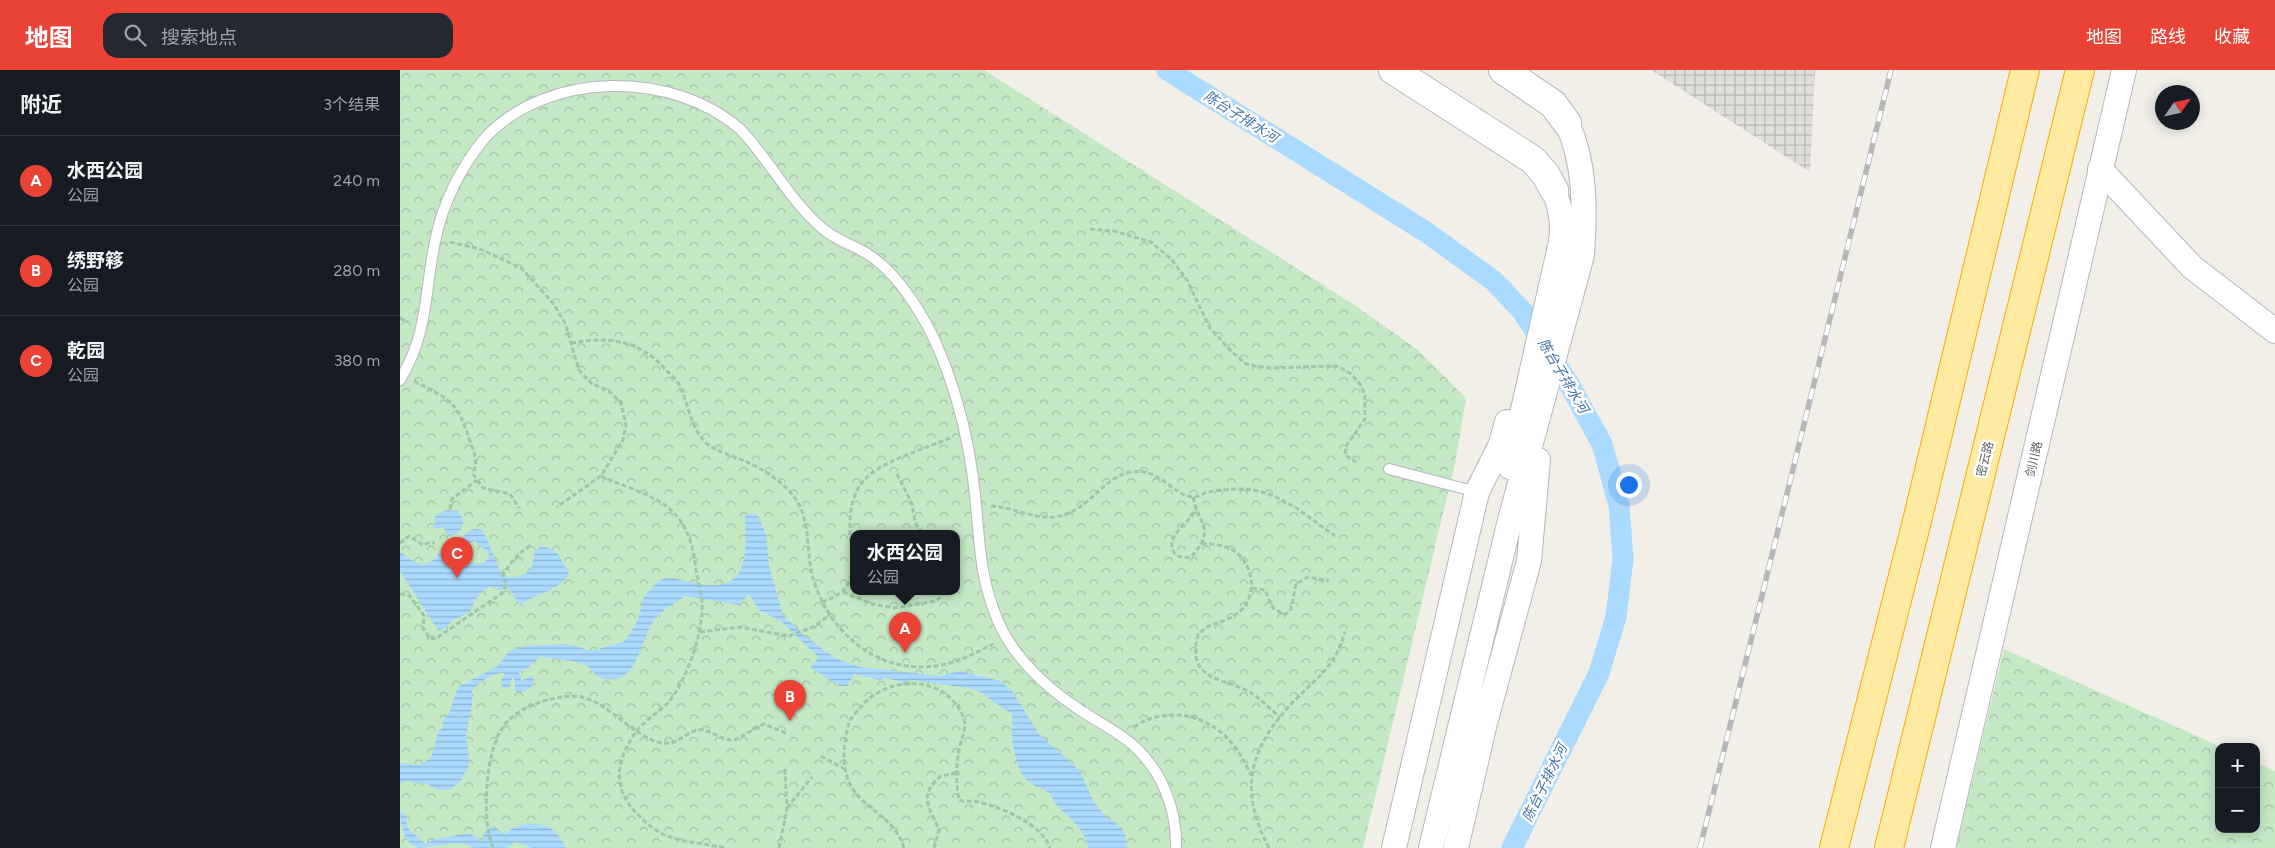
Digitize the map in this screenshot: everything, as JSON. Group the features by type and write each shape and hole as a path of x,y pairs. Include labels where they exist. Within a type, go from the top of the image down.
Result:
{"highway":[{"path":"1834,848 1918,517 2026,70"},
{"name":"密云路","path":"1889,848 2080,70"}],"main road":[{"path":"1393,70 1533,160 1546,175 1554,190"},
{"path":"1504,70 1552,104 1567,124"}],"street":[{"name":"剑川路","path":"1943,848 2124,70"},
{"path":"1430,848 1510,520 1529,419 1558,305 1582,255 1585,220 1583,192 1573,138 1567,124"},
{"path":"2100,168 2192,267 2275,331"},
{"path":"1420,848 1500,513 1529,419 1558,305 1562,218 1554,190"},
{"path":"1394,848 1477,492 1501,444 1529,419"},
{"path":"1456,848 1485,723 1529,561 1537,466 1529,419"}],"lane":[{"path":"401,378 421,335 435,240 454,184 469,159 492,131 528,103 552,90 601,79 637,79 700,98 719,110 739,128 785,188 823,230 844,243 865,252 897,280 940,351 954,390 965,433 976,505 980,561 987,592 1006,637 1035,674 1051,688 1136,747 1156,772 1169,796 1174,818 1176,848"},
{"path":"1389,469 1477,492"}],"path":[{"path":"1090,229 1114,231 1151,242 1171,259 1187,280 1210,328 1246,364 1268,368 1337,366 1351,374 1360,384 1365,395 1365,418 1346,446 1345,455 1356,462"},
{"path":"435,240 480,249 521,268 553,303 565,323 579,370 591,383 610,392 621,403 626,425 622,440 601,476 556,507"},
{"path":"571,343 609,340 630,343 660,363 680,386 688,414 706,443 723,453 748,462 781,484 797,501 804,520 808,536 809,560 813,579 822,602 844,633 871,655 905,667 940,665 965,659 1006,637"},
{"path":"401,378 445,397 460,412 477,460 474,474 477,480 482,488 510,494 519,508"},
{"path":"850,533 849,525 852,503 855,491 863,479 891,462 965,433"},
{"path":"976,505 1002,506 1041,517 1056,517 1068,513 1092,499 1110,479 1134,472 1156,476 1181,493 1194,497 1225,490 1260,491 1294,506 1335,536"},
{"path":"897,474 912,504 915,522 920,530"},
{"path":"601,476 654,498 671,510 685,526 693,547 701,601 700,632 693,654 671,699 637,731 623,758 619,773 621,791 629,804 658,832 674,838 725,848"},
{"path":"450,509 452,499 477,480"},
{"path":"1194,497 1196,509 1203,519 1205,530 1202,544 1191,557 1184,558 1176,555 1172,549 1171,540 1187,523 1196,509"},
{"path":"400,543 409,536 423,545 435,543"},
{"path":"1202,544 1211,543 1239,554 1250,570 1252,588 1245,606 1239,612 1230,618 1212,623 1198,635 1196,656 1199,666 1205,673 1252,694 1280,717"},
{"path":"400,594 410,596 424,616 423,628 430,639 438,637 502,594 507,584 502,577 515,556 531,545"},
{"path":"1252,588 1265,590 1273,608 1286,614 1291,609 1296,584 1308,577 1329,581"},
{"path":"822,602 837,597 850,582"},
{"path":"843,592 850,595"},
{"path":"850,595 872,604 894,608 936,601 943,595"},
{"path":"700,632 739,627 789,636 830,615"},
{"path":"1269,848 1259,830 1251,804 1252,776 1256,756 1271,728 1280,717 1327,670 1339,652 1345,632"},
{"path":"904,848 891,823 870,809 850,788 844,757 849,722 864,703 893,685 908,683 928,685 944,693 956,704 964,716 966,730 959,749 957,773 959,800 966,803 976,801 1004,810 1031,824 1048,843 1050,848"},
{"path":"493,848 488,829 487,786 490,761 505,724 518,713 534,704 573,696 593,700 637,731 656,741 670,743 697,730 708,731 724,739 735,740 749,730 764,724 788,734"},
{"path":"1121,736 1141,722 1160,715 1195,717 1208,723 1231,742 1252,776"},
{"path":"822,756 846,770"},
{"path":"778,848 787,809 785,768"},
{"path":"934,848 939,830 927,806 929,791 941,776 957,773"},
{"path":"787,809 812,777"}],"shaded area":[{"path":"1651,70 1815,70 1810,172"}],"green space":[{"path":"400,70 984,70 1353,304 1418,350 1466,398 1456,459 1363,848 400,848"},
{"path":"2004,649 2215,744 2215,833 2260,833 2260,765 2275,771 2275,848 1956,848"}],"water":[{"path":"446,510 458,511 463,519 463,524 460,526 461,529 457,534 448,536 444,528 431,528 435,525 435,516"},
{"path":"752,513 759,517 766,535 769,566 783,615 804,635 835,658 860,667 939,676 960,671 1000,681 1013,692 1038,733 1080,771 1094,803 1106,817 1116,823 1125,833 1127,848 1088,848 1080,828 1055,803 1049,793 1026,780 1022,773 1013,746 1012,714 980,692 969,688 910,680 902,682 886,678 880,680 854,674 847,686 839,686 810,667 819,658 781,621 759,610 749,594 739,605 685,596 658,615 631,669 623,676 614,679 601,678 595,675 590,668 579,663 541,656 528,668 519,672 521,681 532,676 535,682 529,689 524,691 515,691 515,680 512,677 510,687 503,688 501,682 504,673 494,674 486,678 472,690 472,705 466,736 470,763 461,781 449,790 437,790 427,784 405,781 400,784 400,763 419,765 431,758 438,732 443,727 442,720 449,714 458,687 498,666 509,651 526,646 567,644 592,651 623,642 636,623 643,598 654,585 663,579 675,578 712,585 725,584 734,578 740,570 744,559 745,516"},
{"path":"470,530 482,530 500,571 510,578 525,574 532,567 535,551 543,545 557,553 569,573 554,588 520,605 509,589 499,590 490,586 478,596 471,611 438,630 400,571 400,552 415,562 423,565 427,564 443,550 453,546","holes":["475,541 489,553 488,559 478,564 468,561 451,564 447,560 449,555"]},
{"path":"400,811 407,817 406,824 410,831 426,844 432,840 468,833 483,841 483,834 492,826 505,834 522,825 536,824 549,827 567,848 532,848 516,842 506,848 472,848 470,845 457,843 419,848 406,838 402,827"}],"waterway":[{"name":"陈台子排水河","path":"1167,70 1426,232 1494,281 1523,312 1569,384 1602,444 1619,505 1623,559 1616,617 1599,673 1512,848"}],"railway":[{"path":"1700,848 1891,70"}],"place":[{"name":"乾园","path":"457,578"},
{"name":"水西公园","path":"905,653"},
{"name":"绣野簃","path":"790,721"}]}
